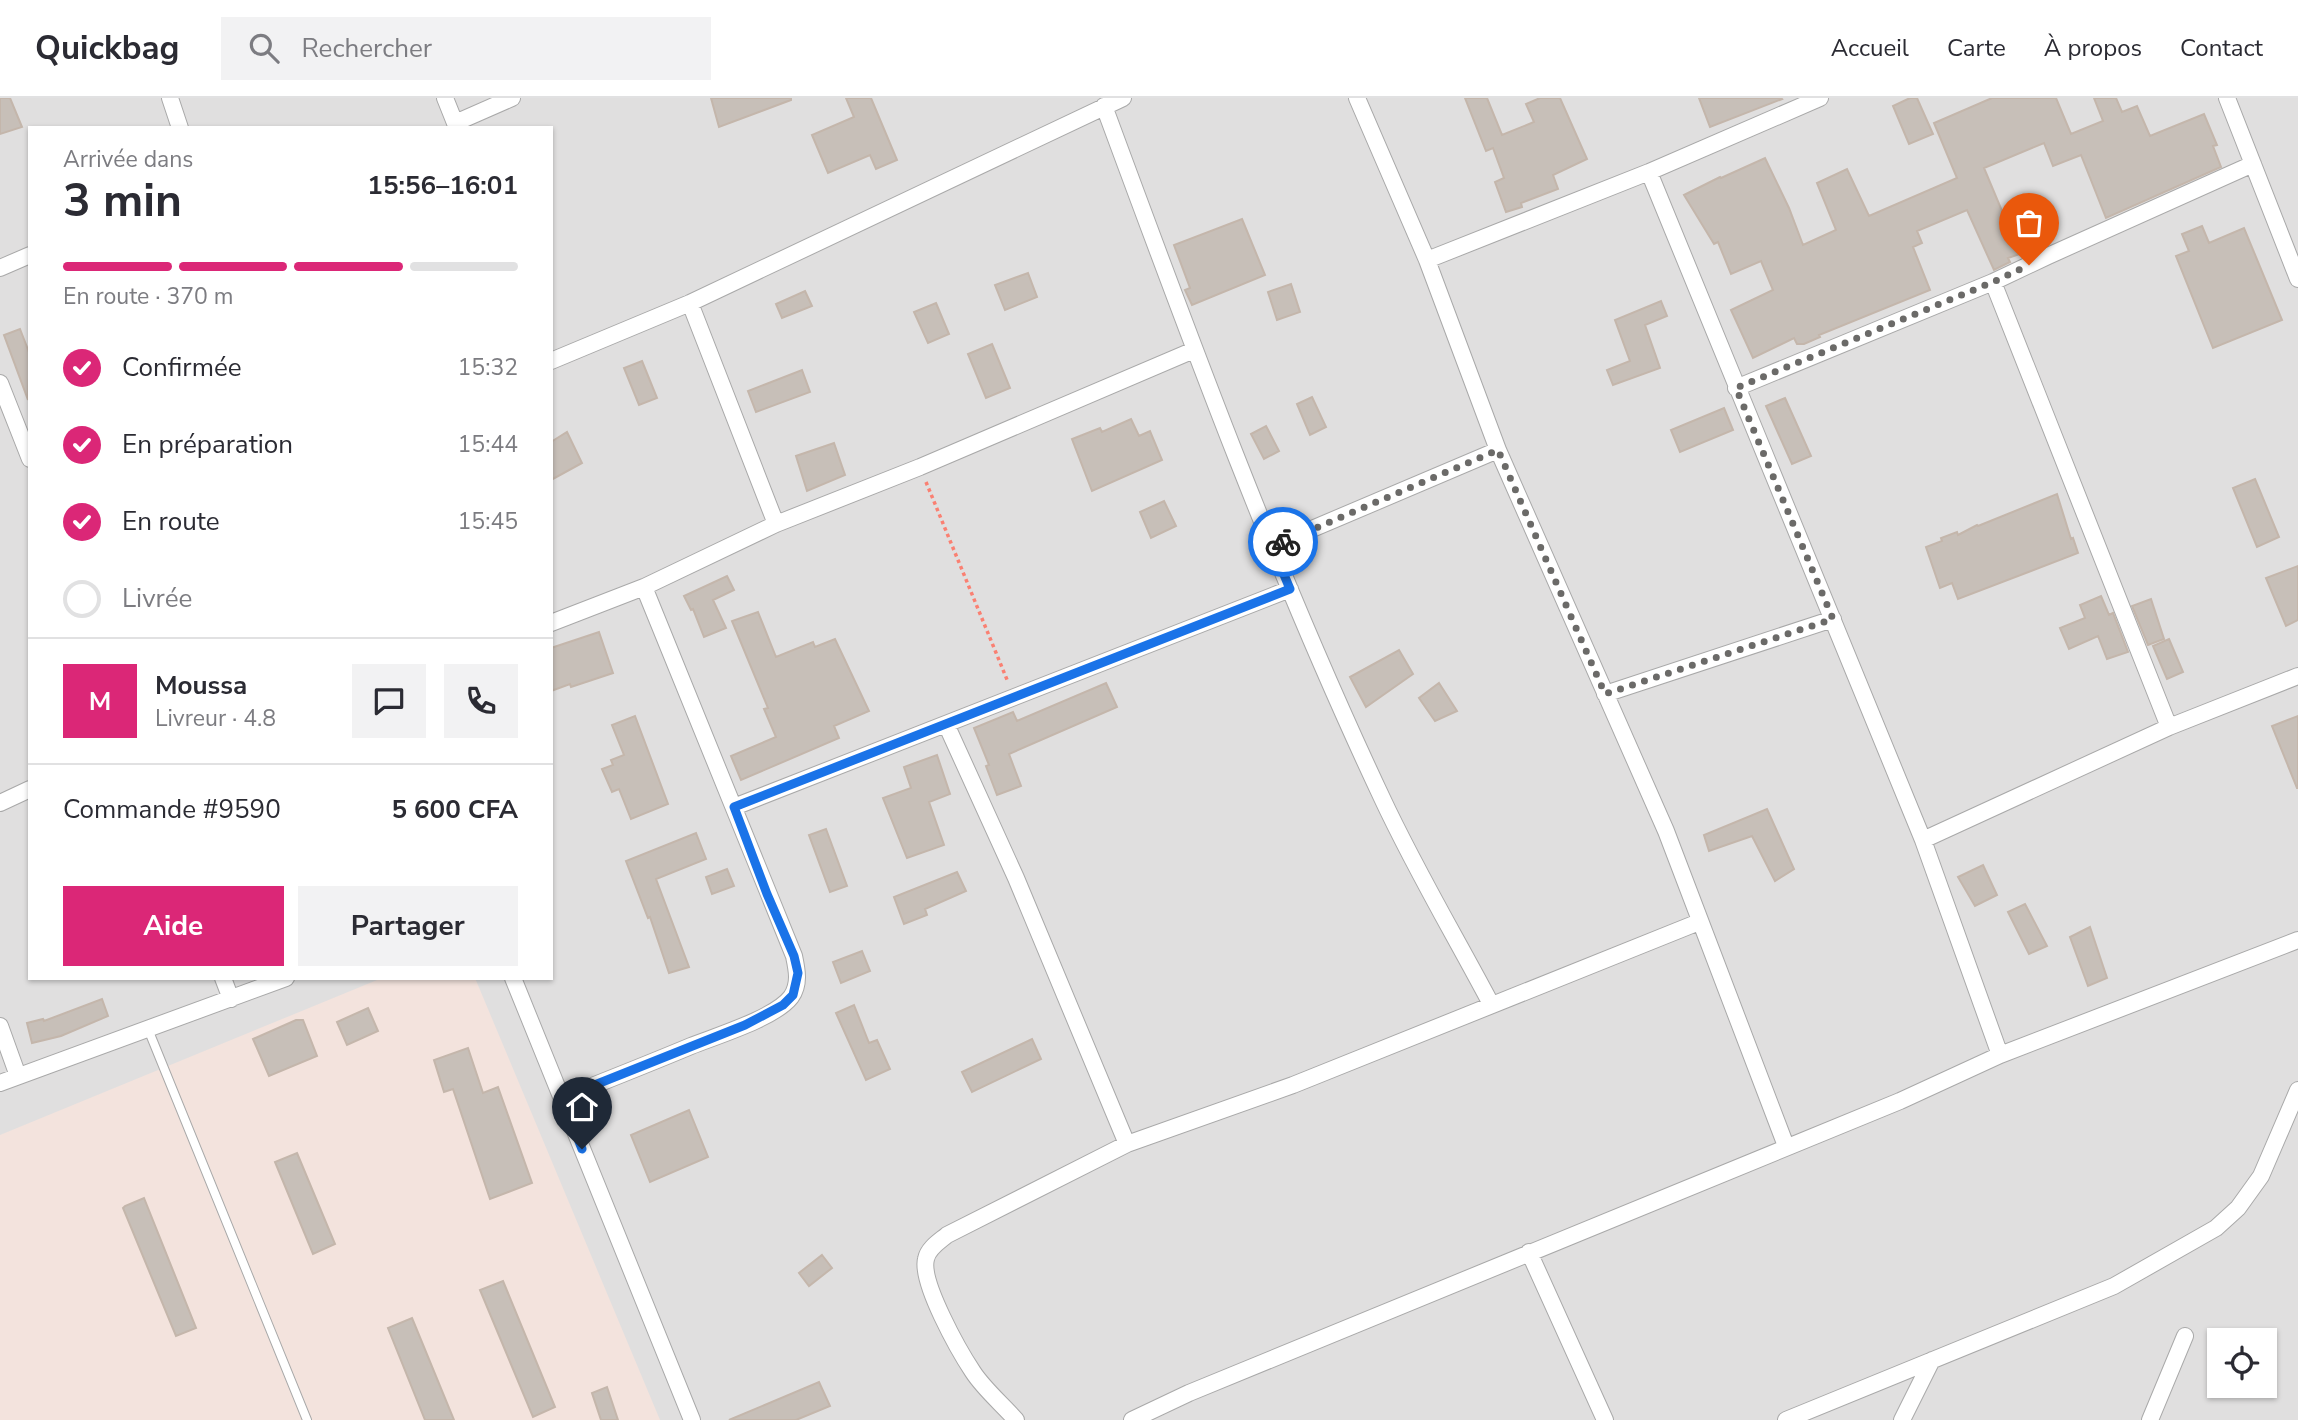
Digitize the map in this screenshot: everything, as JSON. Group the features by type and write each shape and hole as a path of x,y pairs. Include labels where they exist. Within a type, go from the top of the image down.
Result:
{"street":[{"path":"170,98 179,126"},
{"path":"445,98 456,125 512,98"},
{"path":"553,359 690,303 1123,98"},
{"path":"1357,98 1427,260 1498,450 1665,831 1786,1146"},
{"path":"1427,260 1649,172 1820,98"},
{"path":"2227,98 2298,279"},
{"path":"1104,106 1194,350 1290,589 1383,800 1491,1004"},
{"path":"1736,388 1993,282 2253,164"},
{"path":"1649,172 1923,840 2000,1055"},
{"path":"0,268 28,256"},
{"path":"1993,282 2169,727"},
{"path":"690,303 776,524"},
{"path":"553,622 643,587 776,524 920,467 1194,350"},
{"path":"0,383 28,454"},
{"path":"1272,546 1498,450"},
{"path":"562,1098 745,1025 783,1005 793,995 798,973 794,956 643,587"},
{"path":"734,807 1290,589"},
{"path":"1605,694 1833,619"},
{"path":"1923,840 2169,727 2298,676"},
{"path":"946,724 1016,878 1127,1144"},
{"path":"0,803 28,790"},
{"path":"1016,1420 973,1373 939,1311 926,1277 926,1259 931,1249 947,1235 1127,1144 1293,1085 1699,922"},
{"path":"1132,1420 1189,1393 1900,1101 2000,1055 2298,940"},
{"path":"224,980 231,999"},
{"path":"0,1083 281,980"},
{"path":"514,980 692,1420"},
{"path":"0,1026 18,1076"},
{"path":"1786,1420 2114,1286 2216,1228 2238,1208 2261,1176 2298,1090"},
{"path":"1529,1252 1605,1420"},
{"path":"2150,1420 2185,1336"},
{"path":"1902,1420 1932,1360"}],"lane":[{"path":"148,1029 307,1420"}],"path":[{"path":"920,467 1014,697"}],"shaded area":[{"path":"0,98 2298,98 2298,1420 0,1420"},
{"path":"377,980 476,980 660,1420 0,1420 0,1135"}],"building":[{"path":"0,98 10,98 22,127 0,134"},
{"path":"711,98 791,98 791,100 719,127"},
{"path":"846,98 871,98 897,160 876,169 870,155 828,173 812,135 854,117"},
{"path":"1465,98 1487,98 1502,135 1534,122 1526,104 1540,98 1560,98 1587,159 1553,175 1558,189 1521,203 1522,207 1506,212 1495,182 1504,178 1493,148 1486,151"},
{"path":"1699,98 1781,98 1782,99 1710,127"},
{"path":"1910,98 1917,98 1933,134 1909,144 1893,106"},
{"path":"1992,98 2056,98 2071,134 2103,121 2094,98 2116,98 2122,112 2137,106 2150,136 2204,114 2217,145 2213,146 2221,167 2106,218 2081,155 2053,166 2044,143 1984,168 2020,254 2008,258 2010,262 1994,270 1967,210 1917,231 1922,243 1913,247 1930,290 1819,335 1820,337 1804,344 1797,344 1794,338 1753,358 1731,310 1773,290 1761,261 1731,274 1718,242 1714,244 1684,195 1765,158 1803,245 1836,230 1817,183 1847,169 1869,216 1957,178 1934,123"},
{"path":"1242,219 1265,275 1192,305 1185,290 1190,288 1174,245"},
{"path":"2202,226 2209,243 2244,228 2282,320 2213,348 2176,256 2189,251 2182,234"},
{"path":"1028,273 1037,297 1005,310 995,285"},
{"path":"1291,284 1300,312 1277,320 1268,292"},
{"path":"805,291 812,306 782,318 776,304"},
{"path":"1661,301 1667,316 1645,325 1660,368 1613,385 1607,370 1630,361 1615,320"},
{"path":"936,303 949,334 928,343 914,312"},
{"path":"20,329 28,350 28,400 4,335"},
{"path":"992,344 1010,388 986,398 968,354"},
{"path":"642,361 657,398 639,405 624,368"},
{"path":"802,370 810,392 756,412 748,391"},
{"path":"1312,397 1326,427 1310,435 1297,404"},
{"path":"1785,398 1811,456 1792,464 1766,406"},
{"path":"1724,408 1733,430 1680,452 1671,430"},
{"path":"1131,419 1139,436 1150,431 1162,460 1092,491 1072,439 1100,428 1102,432"},
{"path":"1266,426 1279,451 1264,459 1251,434"},
{"path":"567,432 582,463 553,479 553,441"},
{"path":"834,443 845,475 807,491 796,456"},
{"path":"2255,479 2279,537 2257,547 2233,488"},
{"path":"2057,494 2078,553 1958,599 1952,583 1940,588 1926,547 1942,541 1941,538 1957,532 1958,535"},
{"path":"1164,501 1176,526 1151,538 1140,512"},
{"path":"2298,566 2298,620 2286,626 2266,578"},
{"path":"727,576 734,590 713,600 726,628 704,637 693,609 691,610 684,596"},
{"path":"2101,596 2109,615 2113,613 2128,652 2107,659 2098,636 2069,649 2060,628 2085,618 2080,605"},
{"path":"2151,599 2164,639 2148,645 2132,606"},
{"path":"758,612 776,657 813,642 815,647 835,639 869,711 834,726 839,738 741,780 731,756 776,737 764,709 768,708 732,621"},
{"path":"599,632 613,673 553,690 553,647"},
{"path":"2169,639 2183,672 2167,679 2153,646"},
{"path":"1399,650 1413,674 1366,707 1350,677"},
{"path":"1106,683 1117,707 1009,754 1021,786 997,795 986,766 989,765 974,728 1013,712 1017,721"},
{"path":"1439,683 1457,711 1435,721 1419,698"},
{"path":"635,716 668,804 631,819 619,789 612,792 602,769 613,765 611,760 624,755 612,725"},
{"path":"2298,716 2298,788 2297,788 2272,726"},
{"path":"937,755 950,794 929,802 944,845 907,858 883,798 911,788 904,767"},
{"path":"1767,809 1794,869 1775,881 1752,836 1709,851 1704,835"},
{"path":"826,829 847,886 830,892 809,835"},
{"path":"696,833 706,859 656,879 689,967 669,973 650,917 648,918 626,861"},
{"path":"1983,865 1997,895 1975,906 1958,877"},
{"path":"727,869 734,886 712,894 706,877"},
{"path":"957,872 966,891 925,909 927,915 904,924 894,897"},
{"path":"2025,904 2047,946 2029,954 2008,912"},
{"path":"2090,927 2107,978 2088,986 2070,937"},
{"path":"862,951 870,971 841,983 833,962"},
{"path":"102,999 108,1016 61,1036 32,1043 27,1023 43,1019 44,1021"},
{"path":"854,1005 869,1043 877,1040 890,1069 866,1080 836,1013"},
{"path":"368,1008 378,1031 347,1045 337,1022"},
{"path":"296,1020 303,1020 317,1056 269,1076 253,1039"},
{"path":"1032,1039 1041,1059 972,1092 962,1072"},
{"path":"468,1048 483,1093 498,1087 532,1183 490,1199 453,1089 444,1092 434,1060"},
{"path":"689,1110 708,1157 650,1182 631,1135"},
{"path":"297,1153 335,1244 313,1254 275,1162"},
{"path":"144,1198 196,1328 176,1336 123,1208"},
{"path":"822,1255 832,1268 809,1286 799,1273"},
{"path":"503,1281 555,1407 533,1417 480,1290"},
{"path":"412,1318 454,1420 425,1420 388,1328"},
{"path":"819,1382 830,1406 796,1420 729,1420"},
{"path":"607,1387 618,1420 601,1420 592,1393"}],"way so far":[{"path":"1283,542 1498,450 1605,694 1833,619 1736,388 2029,265"}],"route":[{"path":"582,1149 562,1098 745,1025 783,1005 793,995 798,973 794,956 734,807 1290,589 1272,546 1283,542"}]}
